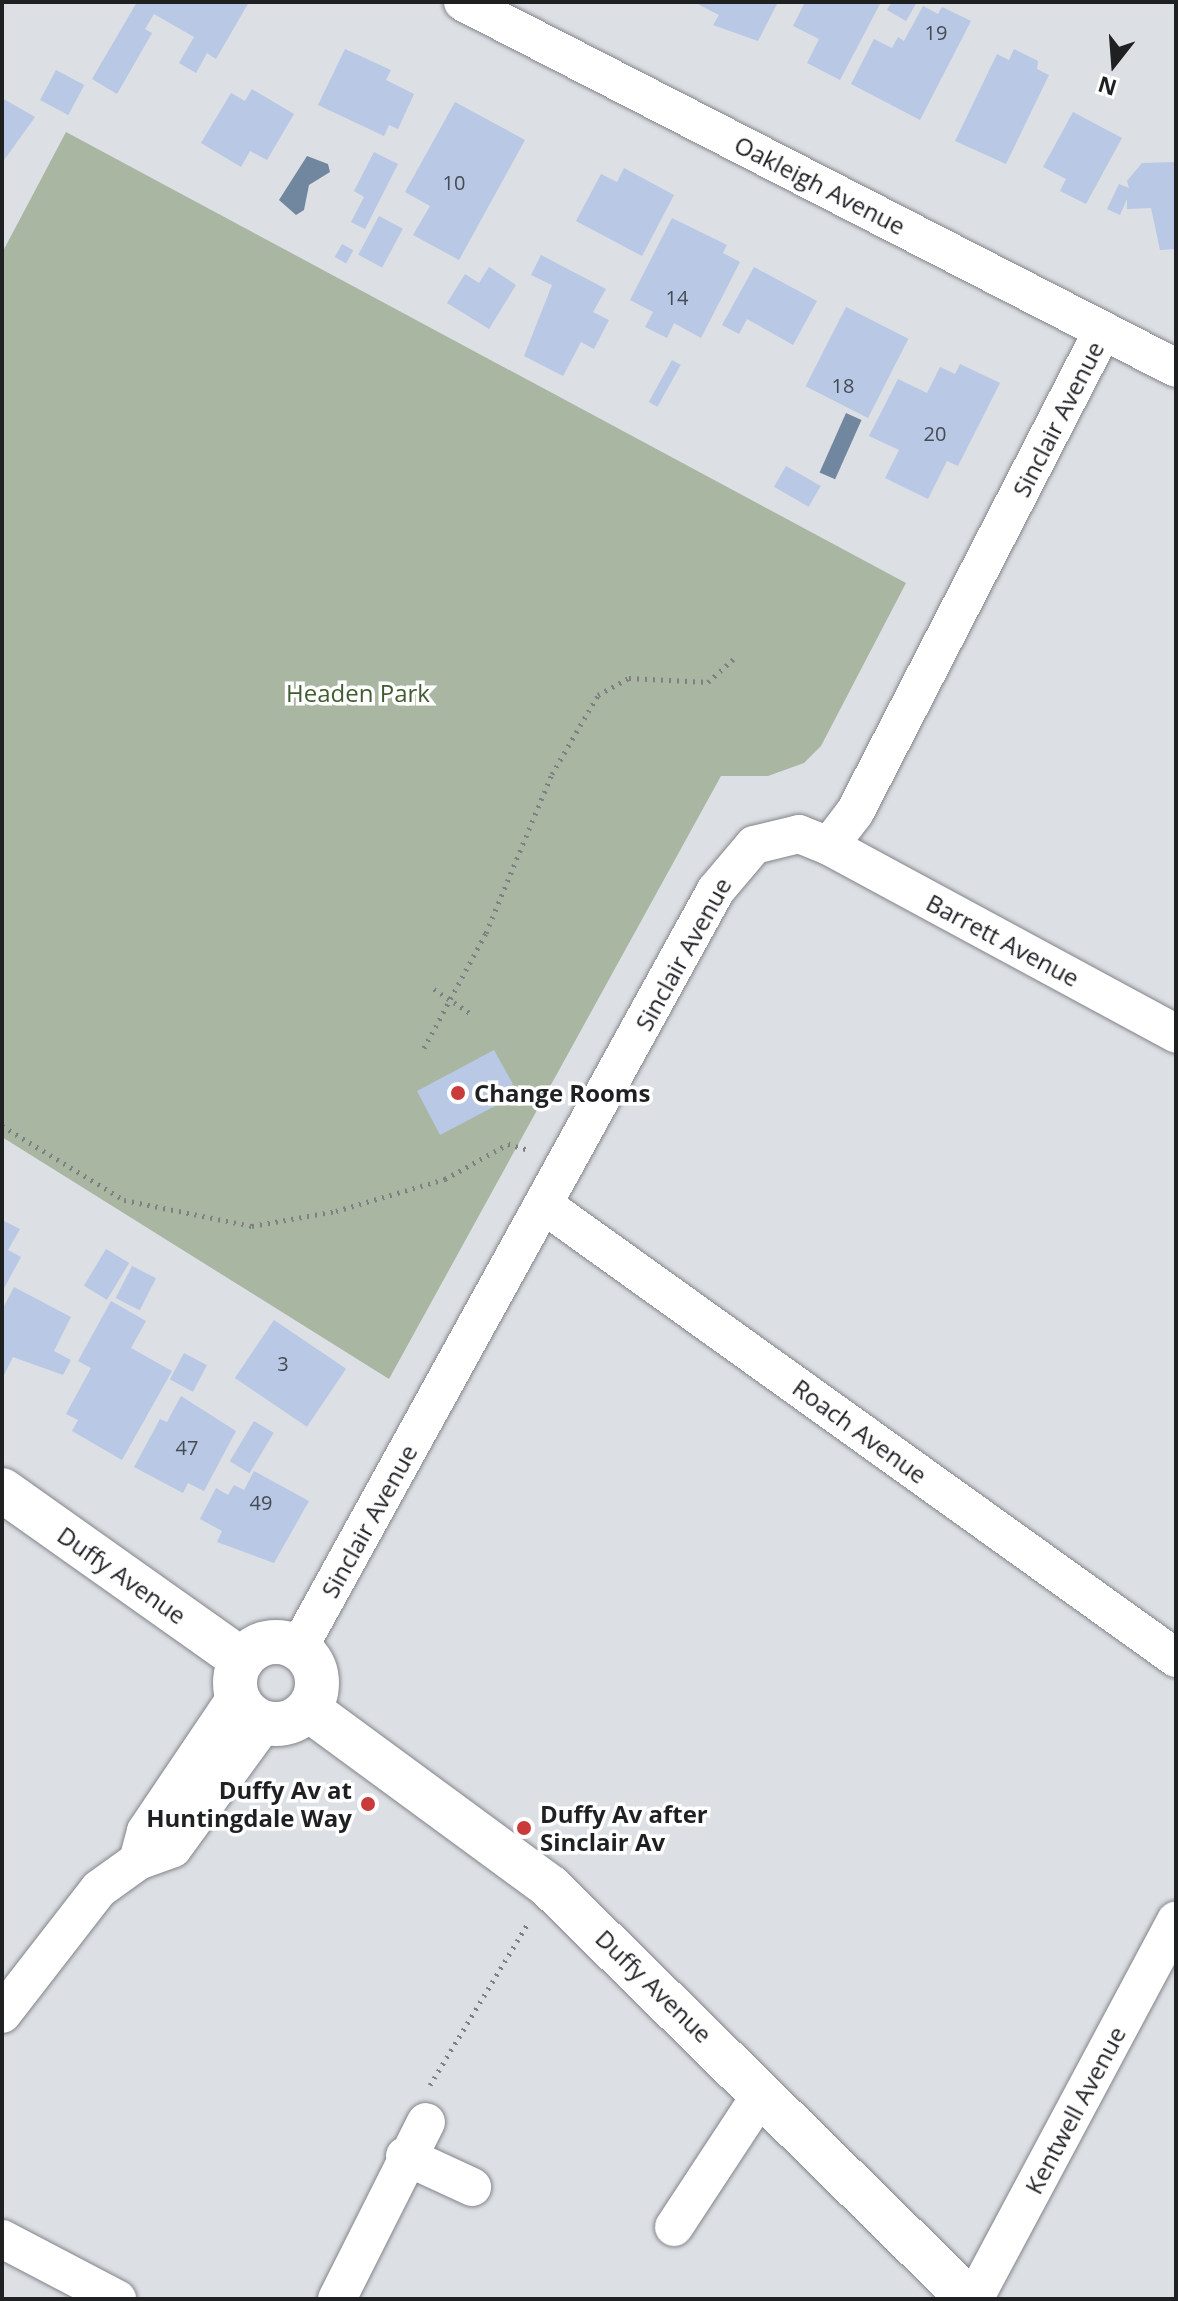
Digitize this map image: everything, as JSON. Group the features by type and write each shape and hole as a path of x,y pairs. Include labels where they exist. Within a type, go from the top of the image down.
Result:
{"main road":[{"name":"Duffy Avenue","path":"2,1490 248,1693"},
{"path":"262,1644 298,1649 317,1684 308,1709 288,1722 248,1693 262,1644"},
{"name":"Duffy Avenue","path":"308,1709 550,1887 972,2299"}],"street":[{"name":"Oakleigh Avenue","path":"463,2 1176,368"},
{"name":"Sinclair Avenue","path":"298,1649 735,862 754,845 780,835 799,834 829,846 855,812 1103,330"},
{"name":"Barrett Avenue","path":"829,846 1176,1034"},
{"name":"Roach Avenue","path":"544,1205 1176,1658"},
{"path":"2,2014 99,1889 138,1861 173,1848 248,1693"},
{"name":"Kentwell Avenue","path":"972,2299 1176,1920"},
{"path":"674,2227 762,2093"},
{"path":"337,2299 427,2107"},
{"path":"405,2156 472,2187"},
{"path":"2,2239 117,2299"}],"path":[{"path":"424,1048 452,1000 552,774 598,695 629,678 708,682 737,656"},
{"path":"434,989 470,1013"},
{"path":"2,1126 124,1200 252,1226 445,1179 508,1144 569,1160"},
{"path":"427,2107 432,2078 550,1887"}],"green space":[{"name":"Headen Park","path":"66,132 906,583 821,746 804,763 768,776 721,776 389,1379 2,1137 2,253"}],"water":[{"path":"307,156 328,164 330,172 309,185 304,210 296,215 279,200"},
{"path":"846,413 862,420 835,479 820,472"}],"building":[{"path":"137,2 249,2 216,59 207,53 196,73 179,63 194,37 154,14 145,29 152,33 117,94 92,79"},
{"path":"694,2 778,2 758,41 713,25 719,15"},
{"path":"805,2 881,2 840,80 807,63 819,39 793,26"},
{"path":"892,2 917,2 906,21 887,10"},
{"path":"923,6 938,14 942,7 971,21 920,120 851,84 874,39 892,48 898,37 904,41"},
{"path":"345,49 391,70 386,80 414,94 398,129 389,125 384,136 318,105"},
{"path":"1014,49 1038,61 1037,69 1049,75 1006,164 955,141 997,54 1009,60"},
{"path":"56,70 84,85 68,115 40,100"},
{"path":"252,89 294,114 267,160 250,151 241,167 201,143 231,93 245,101"},
{"path":"2,98 35,117 2,163"},
{"path":"455,102 525,140 459,260 413,235 430,206 405,192"},
{"path":"1073,112 1122,138 1086,204 1060,191 1066,179 1043,167"},
{"path":"374,152 398,164 365,229 351,222 364,197 354,191"},
{"path":"1176,162 1176,249 1160,250 1151,208 1127,209 1127,199 1120,215 1107,209 1119,184 1129,188 1127,181 1142,163"},
{"path":"624,168 674,195 642,256 576,221 601,174 617,182"},
{"path":"379,216 403,229 382,268 358,255"},
{"path":"672,218 727,245 723,253 740,262 701,338 674,323 667,338 645,327 653,312 630,300"},
{"path":"342,244 353,250 346,263 335,257"},
{"path":"541,255 606,289 593,312 609,320 594,349 581,342 563,376 524,356 552,285 531,275"},
{"path":"489,267 516,285 489,329 447,303 465,274 479,283"},
{"path":"754,267 817,301 793,345 747,319 739,334 722,325"},
{"path":"846,307 908,339 868,418 806,386"},
{"path":"672,360 681,365 657,407 649,402"},
{"path":"960,364 1000,383 958,466 947,461 928,499 885,478 899,450 869,436 898,379 927,393 940,367 955,374"},
{"path":"786,466 821,486 809,507 774,487"},
{"name":"Change Rooms","path":"494,1050 513,1084 494,1095 499,1104 440,1135 417,1091"},
{"path":"2,1220 20,1229 8,1250 21,1257 2,1292"},
{"path":"106,1249 129,1263 107,1300 84,1286"},
{"path":"132,1266 156,1278 140,1310 116,1298"},
{"path":"14,1287 71,1317 54,1351 71,1360 63,1375 13,1357 2,1379 2,1310"},
{"path":"111,1301 146,1321 131,1348 172,1371 122,1460 72,1431 78,1420 66,1414 91,1368 78,1361"},
{"path":"274,1320 346,1369 307,1427 235,1378"},
{"path":"184,1353 207,1365 193,1392 170,1379"},
{"path":"181,1396 236,1431 204,1491 188,1483 183,1493 134,1467 160,1419 167,1422"},
{"path":"254,1421 274,1433 250,1473 230,1461"},
{"path":"254,1471 309,1501 274,1563 217,1542 222,1531 200,1519 216,1488 228,1495 234,1485 244,1490"}],"place":[{"name":"Change Rooms","path":"458,1093"},
{"name":"Duffy Av at Huntingdale Way","path":"368,1804"},
{"name":"Duffy Av after Sinclair Av","path":"524,1828"}]}
